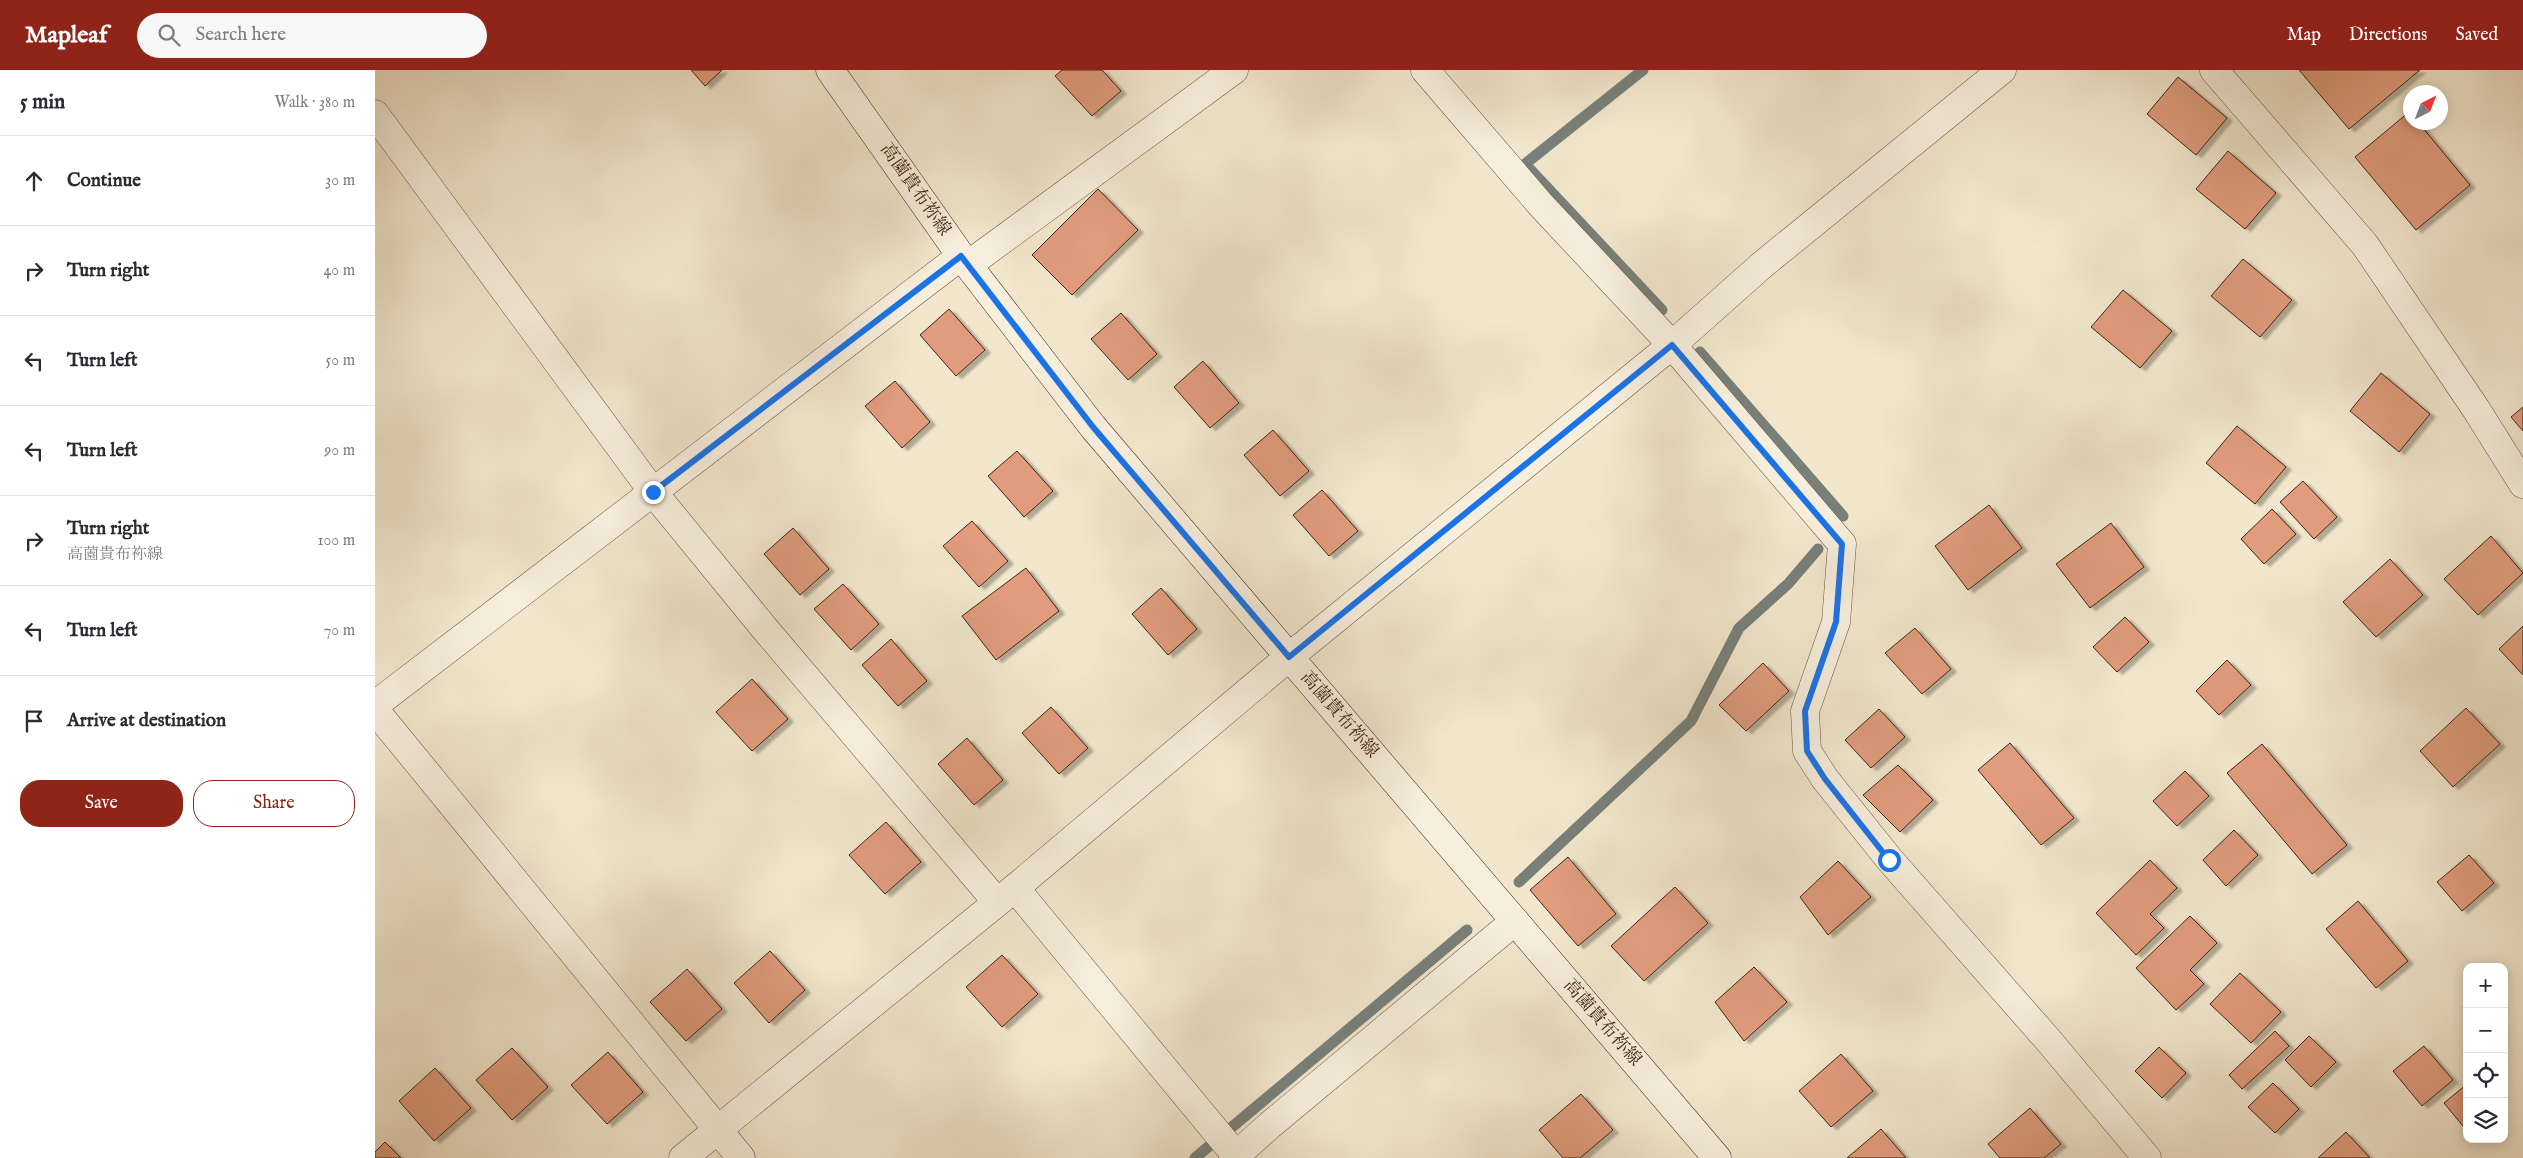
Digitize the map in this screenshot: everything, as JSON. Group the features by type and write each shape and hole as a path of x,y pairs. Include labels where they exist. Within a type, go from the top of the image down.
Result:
{"street":[{"name":"高薗貴布祢線","path":"830,70 965,260 1093,427 1717,1158"},
{"path":"375,705 653,492 965,260 1234,70"},
{"path":"1425,70 1541,205 1672,345 1842,544 1836,622 1805,711 1807,751 1825,779 1889,860 2049,1041 2147,1158"},
{"path":"683,1158 1006,895 1289,657 1672,345 1762,265 2001,70"},
{"path":"2214,70 2365,245 2476,409 2523,484"},
{"path":"375,114 653,492 765,630 1006,895 1231,1151 1270,1124 1515,922"},
{"path":"375,710 741,1158"}],"building":[{"path":"691,70 722,70 705,86"},
{"path":"1062,70 1102,70 1121,91 1092,116 1055,76"},
{"path":"2299,70 2420,70 2349,129"},
{"path":"2178,77 2227,118 2196,155 2147,114"},
{"path":"2403,117 2403,130 2425,130 2470,185 2416,230 2355,157"},
{"path":"2228,151 2276,193 2245,229 2196,189"},
{"path":"1098,189 1138,230 1072,295 1032,255"},
{"path":"2243,259 2292,300 2260,337 2211,296"},
{"path":"2123,290 2172,331 2140,368 2091,327"},
{"path":"949,309 985,350 956,376 920,335"},
{"path":"1121,313 1157,354 1128,380 1091,339"},
{"path":"1203,361 1239,403 1210,428 1174,387"},
{"path":"2381,373 2430,414 2399,452 2350,411"},
{"path":"895,381 930,422 902,448 865,406"},
{"path":"2523,407 2523,431 2511,417"},
{"path":"2237,426 2286,467 2255,504 2206,463"},
{"path":"1273,430 1309,471 1280,496 1244,455"},
{"path":"1017,451 1053,491 1024,517 988,476"},
{"path":"2303,481 2337,517 2314,539 2280,502"},
{"path":"1322,490 1358,531 1329,556 1293,515"},
{"path":"1989,505 2022,548 1968,590 1935,546"},
{"path":"2272,509 2296,534 2264,564 2241,539"},
{"path":"972,521 1008,561 979,587 943,546"},
{"path":"2111,523 2144,567 2090,608 2056,564"},
{"path":"793,528 829,569 800,595 764,554"},
{"path":"2491,536 2523,573 2478,615 2444,579"},
{"path":"2390,559 2423,595 2376,637 2343,602"},
{"path":"1026,568 1059,611 996,660 962,616"},
{"path":"843,584 879,624 851,650 814,609"},
{"path":"1161,588 1197,629 1168,655 1132,614"},
{"path":"2125,617 2149,642 2117,672 2093,647"},
{"path":"2523,626 2523,675 2499,649"},
{"path":"1915,628 1951,669 1922,694 1885,653"},
{"path":"891,639 927,681 898,706 862,665"},
{"path":"2227,660 2251,685 2219,715 2196,691"},
{"path":"1763,663 1789,691 1746,731 1719,705"},
{"path":"752,679 788,719 752,751 716,712"},
{"path":"1051,707 1088,748 1059,774 1022,733"},
{"path":"2466,708 2500,744 2453,787 2420,751"},
{"path":"1879,709 1905,737 1871,768 1845,740"},
{"path":"967,738 1003,780 974,805 938,764"},
{"path":"2010,743 2074,818 2041,845 1978,770"},
{"path":"2262,744 2347,845 2312,874 2227,773"},
{"path":"1898,765 1933,800 1900,832 1863,795"},
{"path":"2185,771 2209,796 2177,826 2153,801"},
{"path":"886,822 921,862 885,894 849,855"},
{"path":"2234,830 2258,855 2226,886 2203,860"},
{"path":"2469,855 2494,883 2462,911 2437,882"},
{"path":"1568,857 1616,914 1578,946 1530,890"},
{"path":"2150,860 2177,888 2150,914 2164,928 2136,955 2096,913"},
{"path":"1838,861 1871,897 1828,935 1800,897"},
{"path":"1675,887 1708,923 1644,981 1611,946"},
{"path":"2358,901 2408,961 2376,988 2326,929"},
{"path":"2190,916 2217,943 2190,970 2204,984 2176,1010 2136,968"},
{"path":"770,951 805,990 769,1023 734,983"},
{"path":"1002,955 1038,994 1002,1027 966,987"},
{"path":"1754,967 1787,1002 1744,1041 1715,1002"},
{"path":"687,969 722,1009 686,1041 650,1002"},
{"path":"2240,973 2281,1012 2251,1043 2210,1004"},
{"path":"2275,1031 2289,1046 2242,1089 2229,1075"},
{"path":"2309,1036 2336,1062 2311,1087 2285,1060"},
{"path":"2424,1046 2453,1080 2422,1106 2393,1071"},
{"path":"2159,1047 2186,1073 2162,1098 2135,1071"},
{"path":"512,1048 548,1087 512,1120 476,1080"},
{"path":"608,1052 643,1092 607,1124 571,1085"},
{"path":"1841,1054 1873,1091 1831,1127 1799,1091"},
{"path":"435,1068 471,1108 434,1141 399,1101"},
{"path":"2273,1083 2299,1109 2275,1133 2248,1107"},
{"path":"2463,1087 2463,1126 2444,1103"},
{"path":"1581,1094 1613,1130 1580,1158 1563,1158 1539,1130"},
{"path":"2030,1108 2061,1144 2044,1158 2000,1158 1988,1144"},
{"path":"1881,1129 1906,1158 1847,1158"},
{"path":"2346,1132 2370,1158 2318,1158"},
{"path":"385,1142 401,1158 375,1158 375,1152"}],"waterway":[{"path":"1643,70 1525,164 1662,310"},
{"path":"1700,352 1843,516"},
{"path":"1519,882 1691,721 1739,628 1788,584 1818,549"},
{"path":"1195,1158 1467,930"}],"route":[{"path":"653,492 961,256 1093,427 1289,657 1672,345 1842,544 1836,622 1805,711 1807,751 1825,779 1889,860"}]}
